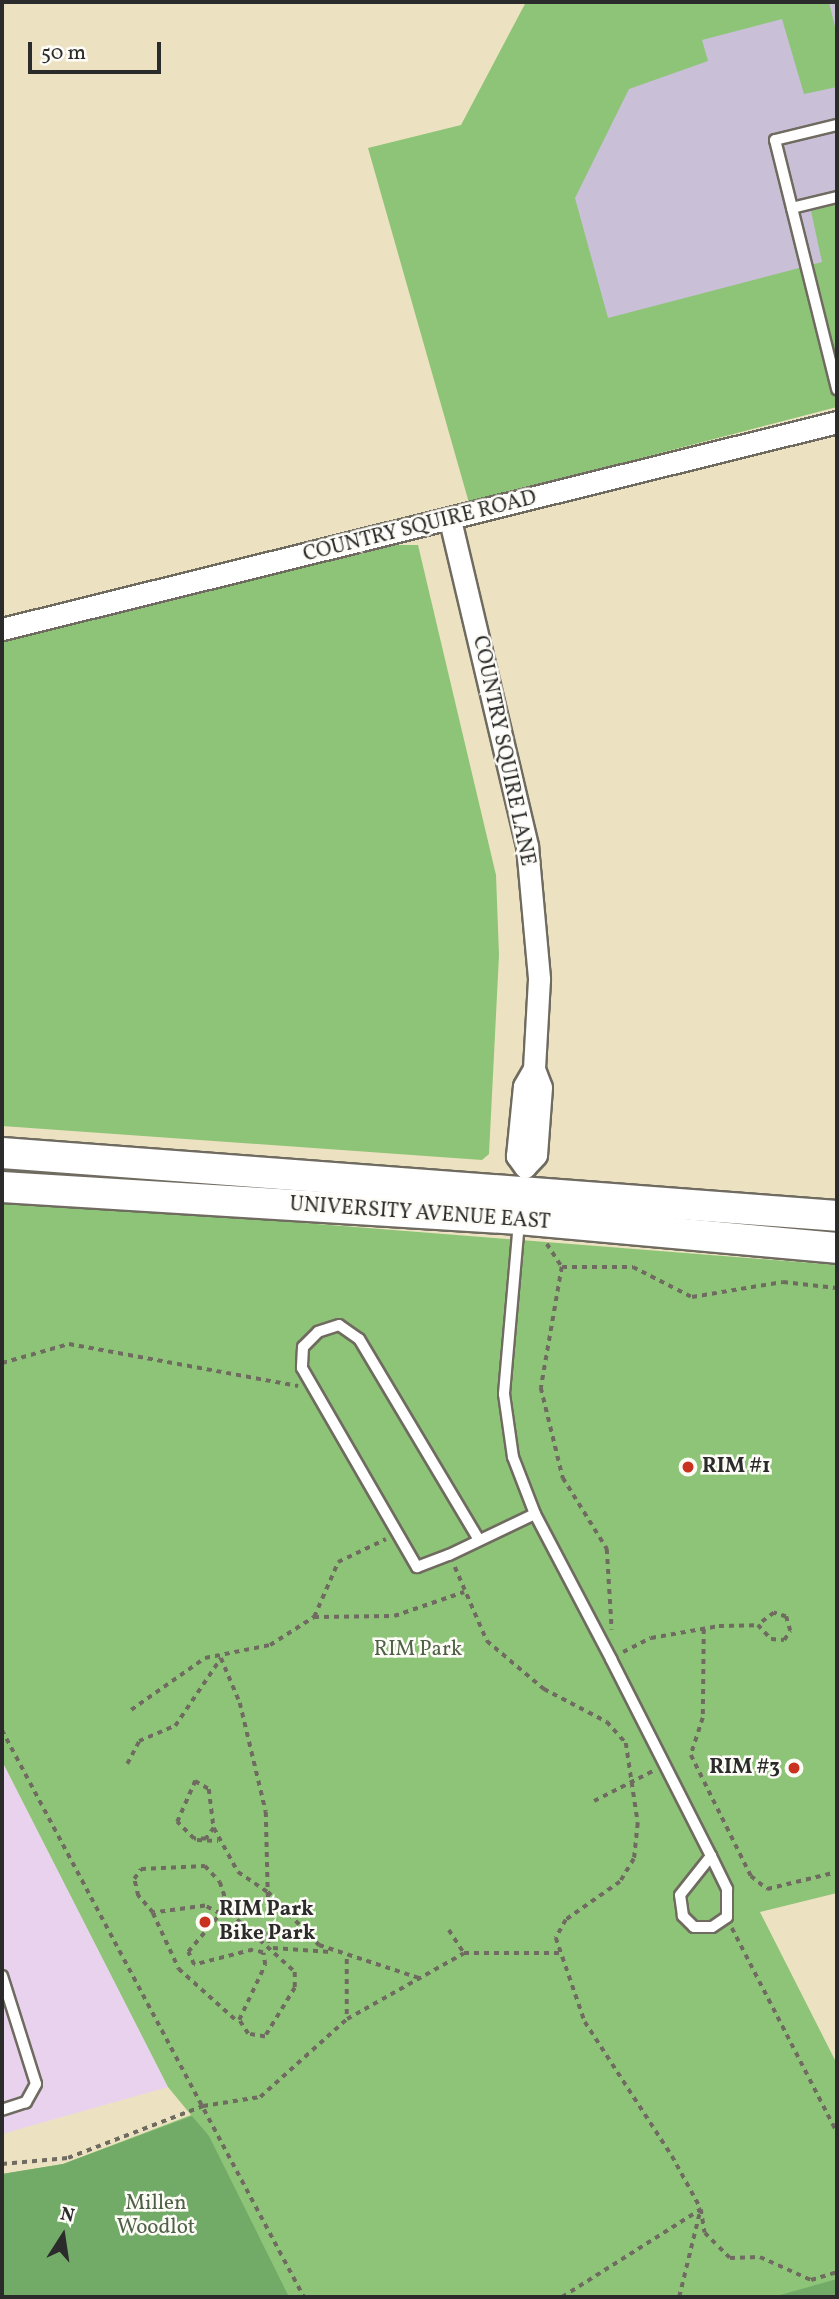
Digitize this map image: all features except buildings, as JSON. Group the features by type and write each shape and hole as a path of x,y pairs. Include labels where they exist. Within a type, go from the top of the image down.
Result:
{"main road":[{"name":"UNIVERSITY AVENUE EAST","path":"2,1153 837,1216"},
{"name":"UNIVERSITY AVENUE EAST","path":"2,1186 522,1193 837,1248"}],"street":[{"name":"COUNTRY SQUIRE ROAD","path":"2,629 837,422"},
{"name":"COUNTRY SQUIRE LANE","path":"450,520 527,846 539,979 534,1069 524,1086 517,1156 522,1193"}],"lane":[{"path":"837,125 775,140 837,389"},
{"path":"792,208 837,197"},
{"path":"522,1193 504,1394 513,1457 534,1514 611,1659 711,1856 727,1889 727,1916 712,1927 694,1927 683,1916 680,1895 711,1856"},
{"path":"479,1540 359,1339 339,1325 318,1332 303,1347 302,1368 417,1567 449,1556 534,1514"},
{"path":"2,1976 36,2084 26,2102 2,2110"}],"path":[{"path":"611,1659 614,1594 607,1549 563,1478 541,1388 562,1267 633,1267 692,1297 783,1282 837,1288"},
{"path":"2,1363 69,1344 314,1388"},
{"path":"314,1617 338,1562 398,1534"},
{"path":"449,1556 487,1641 508,1661 575,1709 607,1722 626,1743 632,1785 634,1859 620,1882 566,1920 556,1938 585,2022 701,2209 705,2233 730,2258 760,2257 811,2280 837,2272"},
{"path":"131,1710 205,1658 221,1658 270,1646 314,1617 394,1616 464,1592"},
{"path":"611,1659 650,1638 704,1629 758,1625 774,1614 786,1617 790,1630 784,1640 771,1639 758,1625"},
{"path":"704,1629 703,1718 691,1755 751,1876 767,1889 837,1872"},
{"path":"127,1764 139,1741 175,1726 221,1658"},
{"path":"221,1658 240,1703 266,1812 270,1946 263,1953"},
{"path":"2,1730 88,1902 203,2106 304,2297"},
{"path":"594,1801 632,1785 664,1764"},
{"path":"218,1841 194,1839 177,1822 195,1781 208,1785 218,1841 244,1878 268,1892 283,1915 333,1952 347,1959 419,1978"},
{"path":"194,1839 206,1839 215,1828"},
{"path":"205,1866 220,1882 228,1907 270,1946 295,1972 295,1988 265,2037 248,2034 179,1969 153,1913 135,1885 141,1869 205,1866"},
{"path":"153,1913 205,1906 219,1912"},
{"path":"190,1962 188,1952 219,1912 228,1907"},
{"path":"727,1916 837,2132"},
{"path":"449,1930 464,1953"},
{"path":"270,1946 333,1952"},
{"path":"179,1969 190,1962 203,1966 253,1950 263,1953"},
{"path":"239,2023 265,1965 263,1953"},
{"path":"2,2164 68,2158 203,2106 260,2096 347,2019 464,1953 561,1953"},
{"path":"347,1959 347,2019"},
{"path":"562,2297 701,2209"},
{"path":"679,2297 701,2209"}],"shaded area":[{"path":"809,2 837,2 837,283 583,347 557,198 607,57"},
{"path":"2,1761 168,2087 2,2134"}],"green space":[{"path":"526,2 829,2 837,35 837,87 804,94 782,19 702,40 708,61 629,89 575,198 608,318 822,262 811,211 837,204 837,407 469,503 368,148 461,125"},
{"path":"389,545 418,545 496,875 499,955 489,1154 482,1160 2,1126 2,640"},
{"name":"RIM Park","path":"2,1199 837,1265 837,1893 760,1912 837,2064 837,2297 2,2297 2,2174 63,2164 191,2115 168,2087 2,1761"},
{"name":"Millen Woodlot","path":"192,2116 209,2136 289,2297 2,2297 2,2174 63,2164"},
{"path":"837,2279 837,2297 773,2297"}],"place":[{"name":"RIM #1","path":"688,1467"},
{"name":"RIM #3","path":"794,1768"},
{"name":"RIM Park Bike Park","path":"205,1922"}]}
